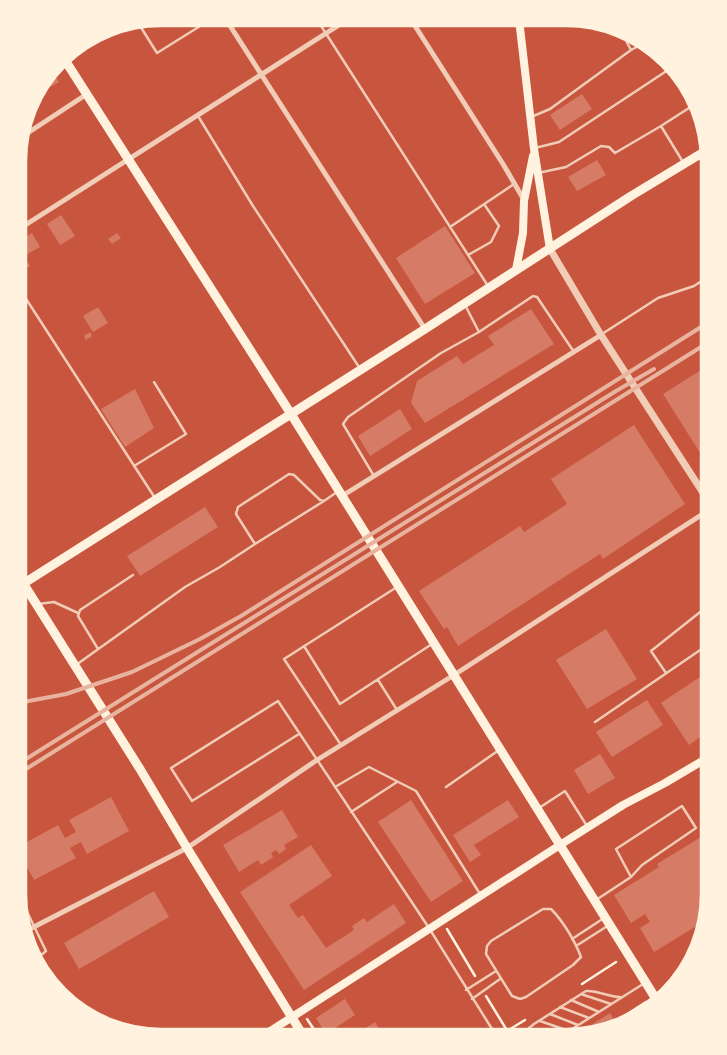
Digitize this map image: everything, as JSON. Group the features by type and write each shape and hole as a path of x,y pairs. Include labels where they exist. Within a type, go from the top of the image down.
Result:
{"main road":[{"path":"520,26 534,149 550,249"},
{"path":"68,64 291,414 654,996"},
{"path":"516,270 523,233 524,201 534,149"},
{"path":"26,583 631,196 701,154"},
{"path":"26,592 36,604 140,769 299,1029"},
{"path":"272,1029 560,844 623,805 666,784 700,763"}],"street":[{"path":"415,26 524,201"},
{"path":"231,27 425,329"},
{"path":"26,225 336,27"},
{"path":"30,132 87,94"},
{"path":"550,249 601,335 701,489"},
{"path":"340,494 374,476 601,335"},
{"path":"31,929 187,848 340,745 454,675 701,515"}],"lane":[{"path":"141,28 157,53 199,27"},
{"path":"322,27 489,288"},
{"path":"626,41 631,50"},
{"path":"530,117 550,110 637,47"},
{"path":"534,149 559,142 666,71"},
{"path":"538,173 566,167 601,146 609,147 616,153 689,108"},
{"path":"198,116 252,206 361,370"},
{"path":"661,126 684,164"},
{"path":"450,227 514,184"},
{"path":"468,255 491,242 499,226 484,204"},
{"path":"601,335 658,298 694,286 701,282"},
{"path":"374,476 342,424 348,417 441,354 479,332 533,296 537,297 574,352"},
{"path":"26,300 156,499"},
{"path":"464,304 479,332"},
{"path":"134,466 186,434 154,382"},
{"path":"255,544 236,514 238,507 289,474 294,475 317,499 324,501"},
{"path":"75,666 184,586 220,567 324,501 340,494"},
{"path":"78,613 133,575"},
{"path":"340,745 284,659 398,586"},
{"path":"36,604 54,602 78,613"},
{"path":"666,673 651,652 700,612"},
{"path":"78,613 98,650"},
{"path":"304,646 340,704 434,643"},
{"path":"595,722 700,650"},
{"path":"378,680 397,710"},
{"path":"299,734 192,801 171,768 278,701 429,928 492,1029"},
{"path":"446,787 500,750"},
{"path":"335,787 369,767 416,791 481,895"},
{"path":"351,812 397,782"},
{"path":"538,809 565,791 588,827"},
{"path":"595,901 631,877 642,865 696,828 682,806 616,849 631,877"},
{"path":"551,909 576,946 581,957 573,965 526,997 520,999 512,996 486,954 487,946 491,941 542,910 551,909"},
{"path":"28,914 46,951 41,955"},
{"path":"572,939 607,921"},
{"path":"576,946 607,921"},
{"path":"466,990 496,971"},
{"path":"472,999 500,979"},
{"path":"573,1029 645,982"},
{"path":"528,1029 586,991 591,990 613,996 623,996"},
{"path":"581,994 611,1004"},
{"path":"571,1000 600,1012"},
{"path":"560,1007 589,1018"},
{"path":"550,1014 578,1025"},
{"path":"540,1021 563,1029"}],"path":[{"path":"625,1015 646,1002"},
{"path":"307,1019 314,1029"}],"building":[{"path":"56,77 59,82 48,88"},
{"path":"582,94 592,109 560,130 550,115"},
{"path":"597,160 606,175 577,191 568,177"},
{"path":"61,215 75,236 60,245 47,224"},
{"path":"445,226 475,273 425,304 396,258"},
{"path":"32,233 40,247 26,255 26,237"},
{"path":"117,233 121,238 112,244 108,239"},
{"path":"26,260 30,266 26,269"},
{"path":"98,307 108,323 93,332 83,316"},
{"path":"531,309 554,344 425,423 411,403 417,381 457,356 463,364 494,345 488,336"},
{"path":"90,332 92,336 86,340 84,336"},
{"path":"701,370 701,454 663,394"},
{"path":"135,389 154,428 125,447 101,409"},
{"path":"400,409 412,429 370,456 358,436"},
{"path":"634,425 685,504 603,559 600,554 458,646 447,627 444,629 419,591 520,526 524,532 567,504 551,479"},
{"path":"205,507 218,527 140,576 127,556"},
{"path":"606,629 637,679 587,709 556,660"},
{"path":"700,677 700,737 689,745 661,703"},
{"path":"647,700 663,725 612,757 596,732"},
{"path":"600,754 615,778 588,794 574,770"},
{"path":"111,797 129,831 87,854 81,842 70,848 76,858 34,880 26,865 26,843 58,825 65,838 76,832 69,820"},
{"path":"411,800 463,881 431,902 378,822"},
{"path":"508,800 519,817 474,845 481,855 470,862 453,835"},
{"path":"282,810 298,837 284,845 286,849 279,854 276,850 271,853 273,857 261,865 258,860 239,872 223,845"},
{"path":"700,837 700,903 697,926 654,952 640,928 650,922 645,914 631,923 614,895 659,867 657,864"},
{"path":"311,845 332,876 289,905 298,918 303,915 326,948 354,930 352,926 364,918 367,922 394,904 406,923 304,990 240,892"},
{"path":"154,891 169,917 79,969 64,943"},
{"path":"345,999 355,1015 334,1029 323,1029 316,1018"},
{"path":"610,1013 614,1020 609,1022 588,1027"},
{"path":"375,1022 379,1029 364,1029"}],"railway":[{"path":"26,702 66,694 132,672 200,639 241,616 701,327"},
{"path":"26,769 701,347"},
{"path":"26,759 654,369"}]}
